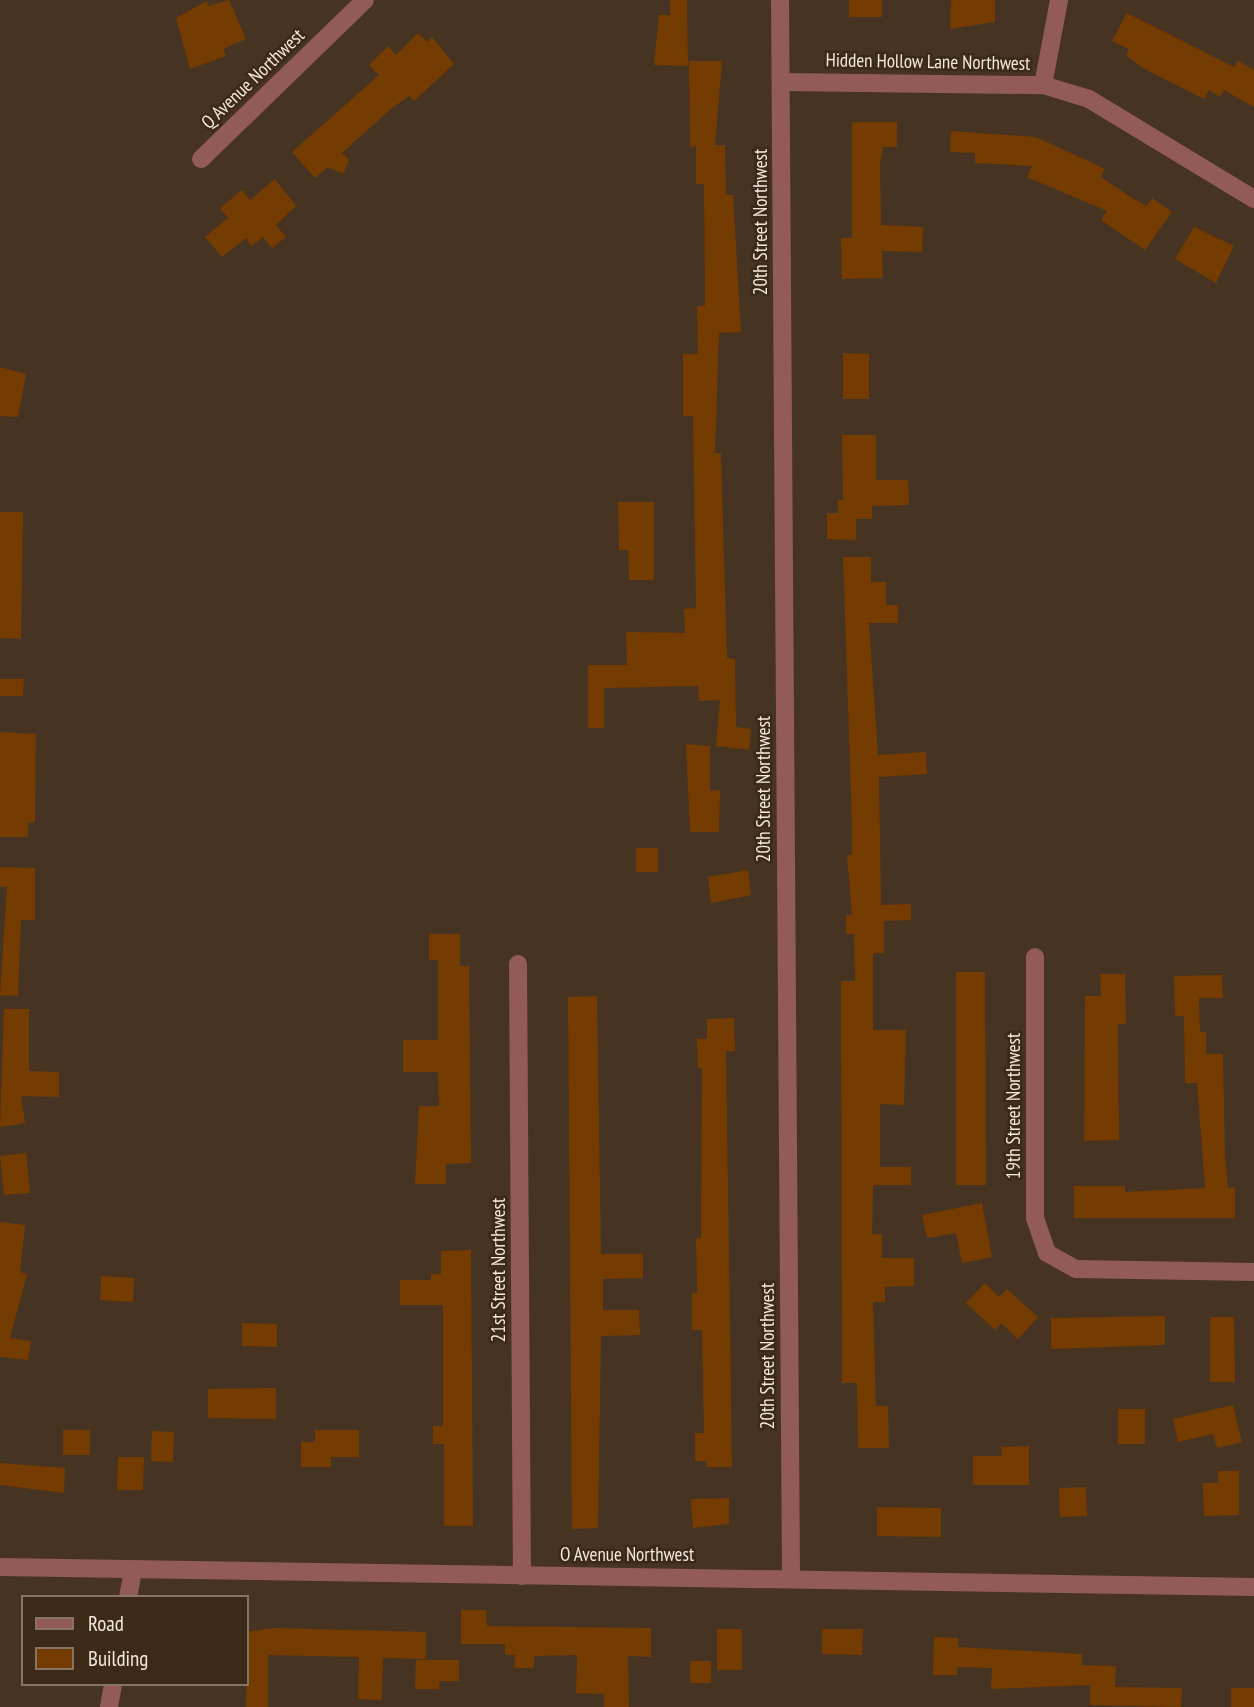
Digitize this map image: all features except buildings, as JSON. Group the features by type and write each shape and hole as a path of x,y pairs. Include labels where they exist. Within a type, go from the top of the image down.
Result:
{"street":[{"name":"Q Avenue Northwest","path":"201,159 365,0"},
{"name":"20th Street Northwest","path":"780,0 791,1578"},
{"path":"1043,85 1059,0"},
{"name":"Hidden Hollow Lane Northwest","path":"782,82 1043,85 1089,99 1254,199"},
{"name":"19th Street Northwest","path":"1035,957 1035,1218 1047,1253 1076,1269 1254,1272"},
{"name":"21st Street Northwest","path":"518,964 522,1576"},
{"name":"O Avenue Northwest","path":"0,1567 1254,1587"},
{"path":"128,1595 132,1571"},
{"path":"109,1707 113,1686"}]}
